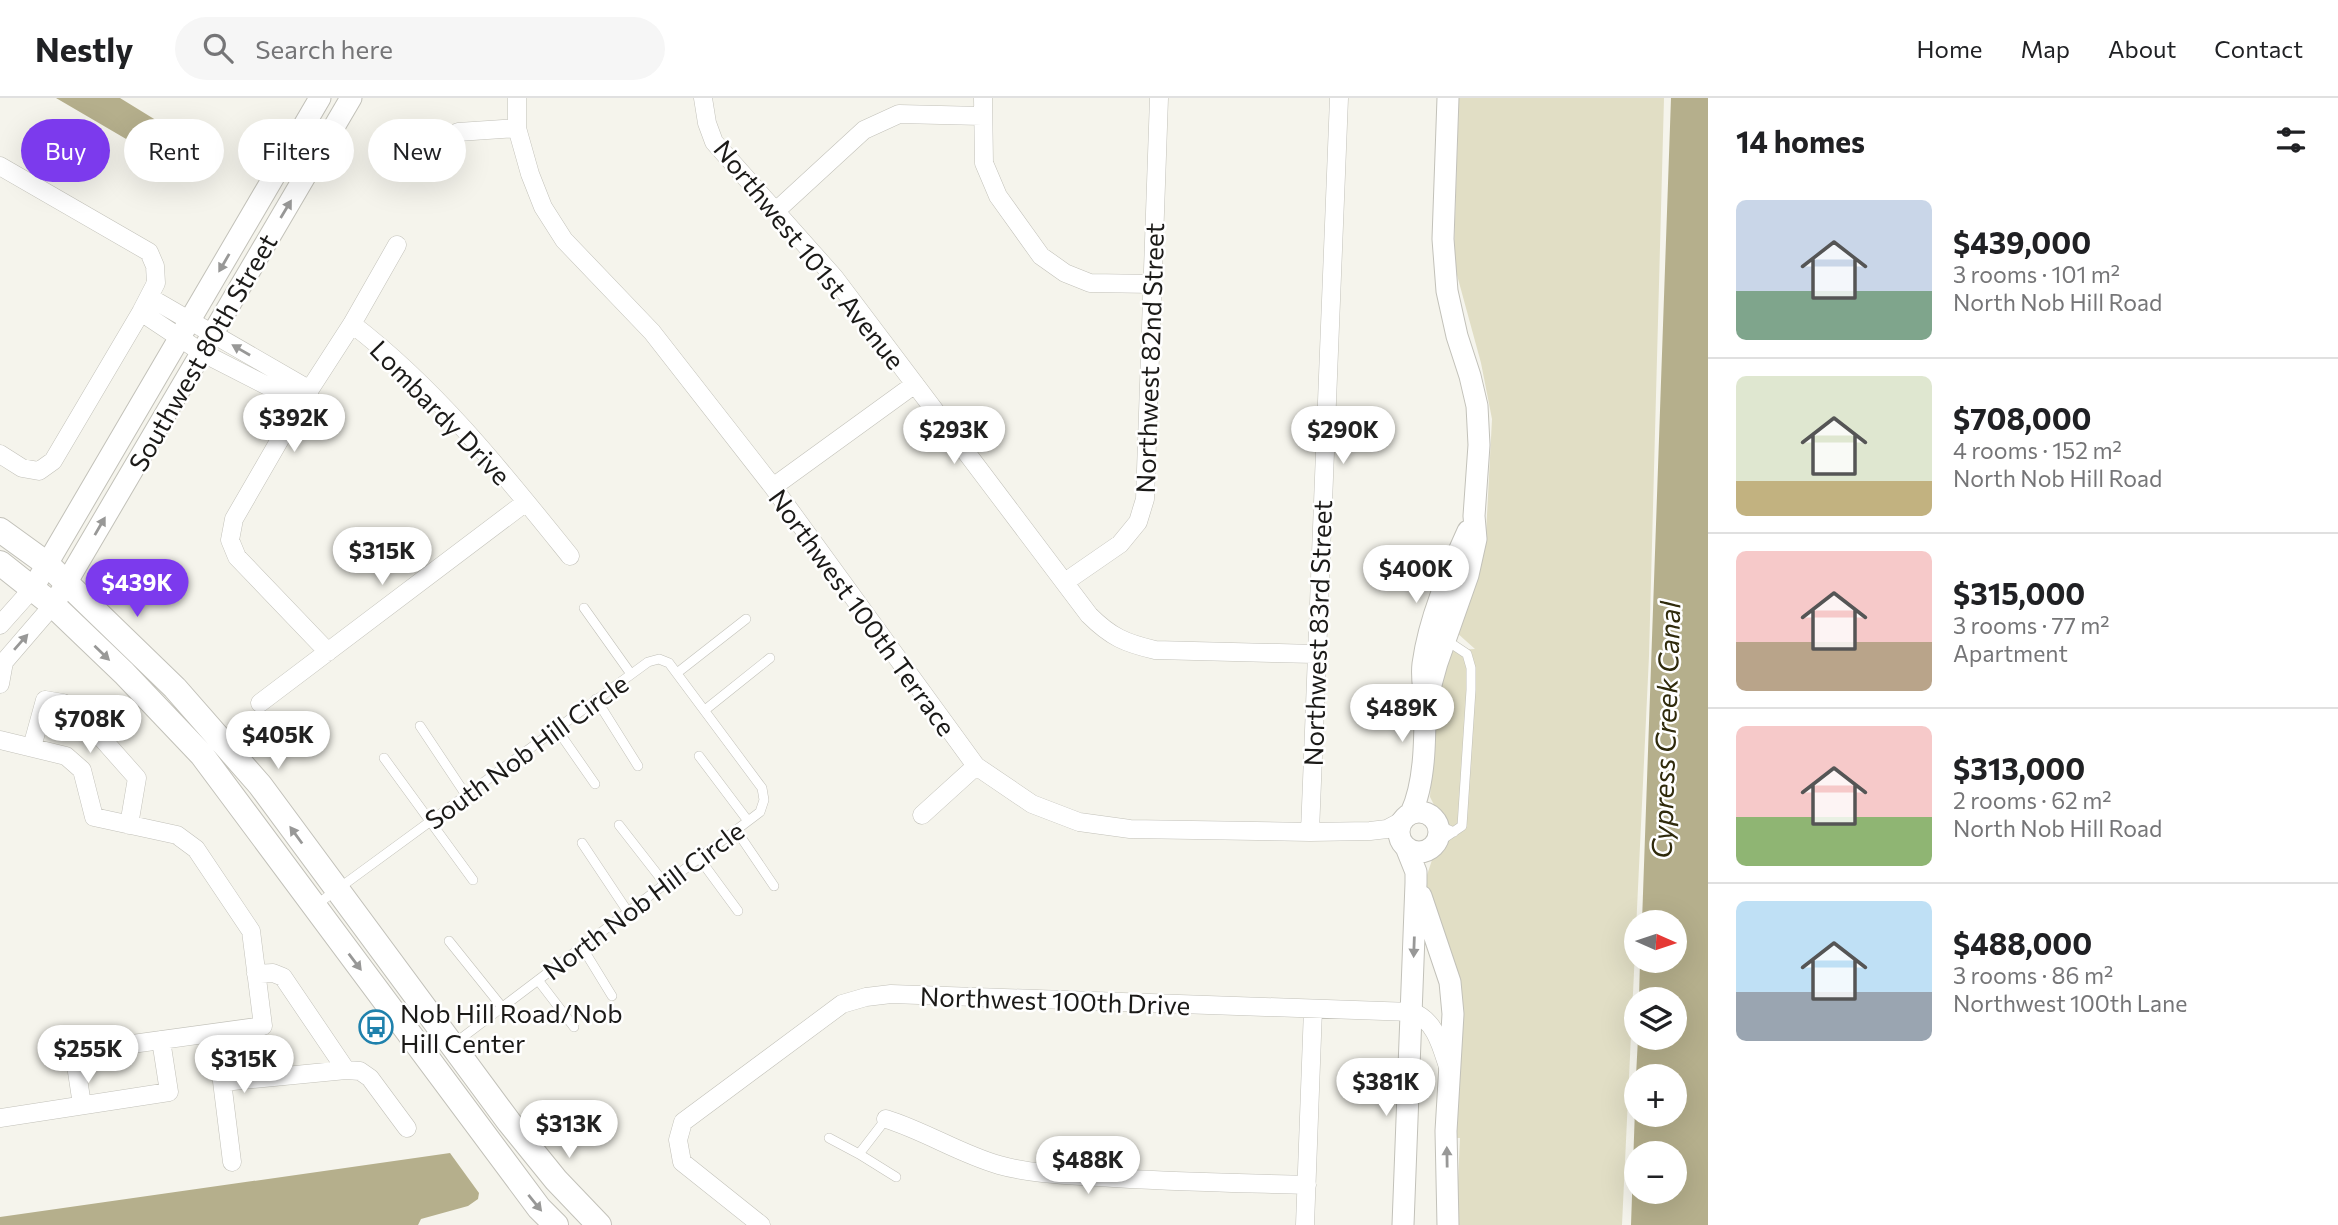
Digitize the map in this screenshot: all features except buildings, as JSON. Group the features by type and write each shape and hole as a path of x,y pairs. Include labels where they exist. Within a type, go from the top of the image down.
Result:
{"main road":[{"path":"0,530 67,582 175,688 260,785 509,1122 556,1180 599,1225"},
{"path":"0,563 33,588 124,673 202,755 538,1208 556,1225"}],"street":[{"name":"Southwest 80th Street","path":"33,588 320,98"},
{"name":"Southwest 80th Street","path":"53,606 351,98"},
{"name":"Northwest 100th Terrace","path":"517,98 517,128 530,174 543,207 564,240 652,332 773,487 976,766 1032,804 1079,822 1130,829 1310,832 1387,829 1422,832"},
{"name":"Northwest 82nd Street","path":"1065,582 1120,544 1138,522 1145,499 1159,98"},
{"name":"Northwest 83rd Street","path":"1310,832 1339,98"},
{"path":"1425,706 1444,639 1473,556 1476,538 1474,516 1479,445 1477,406 1447,291 1443,239 1448,98"},
{"name":"Northwest 101st Avenue","path":"703,100 714,142 834,277 1097,624 1106,632 1130,644 1155,650 1315,654"},
{"path":"777,210 863,130 899,114 982,107 984,163 998,196 1041,256 1065,273 1090,283 1153,284"},
{"path":"466,131 517,128"},
{"path":"0,166 149,252 155,266 156,283 53,461 39,471 22,468 0,454"},
{"name":"Lombardy Drive","path":"328,652 237,557 230,540 234,519 397,245"},
{"path":"145,305 206,342 306,396"},
{"name":"Lombardy Drive","path":"352,324 379,345 479,444 570,556"},
{"path":"265,374 262,390 275,400 306,396"},
{"path":"773,487 915,384"},
{"name":"Lombardy Drive","path":"260,703 526,502"},
{"path":"1403,1225 1416,877 1422,832 1421,785 1425,706 1422,679 1430,633 1474,516"},
{"path":"0,625 33,588"},
{"path":"0,684 4,662 53,606"},
{"path":"32,747 45,700 75,708 137,778 129,825"},
{"path":"0,740 66,755 82,770 94,817 177,835 196,849 251,931 263,1026 75,1052 82,1105"},
{"path":"922,815 976,766"},
{"path":"1416,877 1451,982 1446,1131 1448,1225"},
{"path":"256,974 283,977 346,1070"},
{"name":"Northwest 100th Drive","path":"761,1225 682,1162 678,1140 683,1122 842,1004 866,997 905,995 1412,1012"},
{"path":"1306,1225 1312,1009"},
{"path":"1412,1012 1421,1015 1429,1023 1439,1040 1450,1071"},
{"path":"216,1032 232,1162"},
{"path":"0,1118 169,1092 161,1040"},
{"path":"223,1082 346,1070 360,1071 369,1078 407,1128"},
{"path":"886,1119 914,1128 949,1146 1000,1165 1047,1174 1307,1185"}],"lane":[{"path":"584,608 631,674"},
{"path":"746,619 677,673 705,710 770,658"},
{"path":"1422,832 1462,826 1471,668 1467,654 1444,639"},
{"name":"South Nob Hill Circle","path":"315,907 648,662 659,659 669,663 677,673"},
{"path":"596,699 638,766"},
{"name":"North Nob Hill Circle","path":"453,1045 760,812 764,800 762,788 705,710"},
{"path":"420,726 466,795"},
{"path":"556,728 595,784"},
{"path":"699,756 748,821"},
{"path":"384,758 473,880"},
{"path":"619,825 665,884"},
{"path":"736,830 774,886"},
{"path":"582,844 628,912"},
{"path":"699,858 738,911"},
{"path":"449,941 502,1007"},
{"path":"582,947 612,996"},
{"path":"538,980 574,1027"},
{"path":"859,1154 886,1119"},
{"path":"829,1138 896,1177"}],"shaded area":[{"path":"1459,98 1664,98 1649,656 1637,910 1624,910 1624,973 1634,973 1633,987 1624,987 1624,1050 1630,1050 1630,1064 1624,1064 1624,1127 1627,1127 1622,1225 1456,1225 1460,1138 1452,1138 1456,1017 1427,901 1426,878 1432,860 1443,845 1443,823 1430,797 1435,701 1451,650 1475,649 1456,632 1486,534 1492,419 1481,363 1457,275 1454,252"}],"water":[{"path":"56,98 120,98 154,119 124,119 124,138 110,130 110,119 92,119"},
{"name":"Cypress Creek Canal","path":"1671,98 1708,98 1708,1225 1631,1225 1632,1204 1687,1204 1687,1141 1634,1141 1634,1127 1687,1127 1687,1064 1637,1064 1637,1050 1687,1050 1687,987 1639,987 1640,973 1687,973 1687,910 1642,910"},
{"path":"450,1153 479,1193 478,1199 468,1206 421,1219 418,1225 0,1225 0,1217"}],"place":[{"name":"Nob Hill Road/Nob Hill Center","path":"376,1027"}]}
